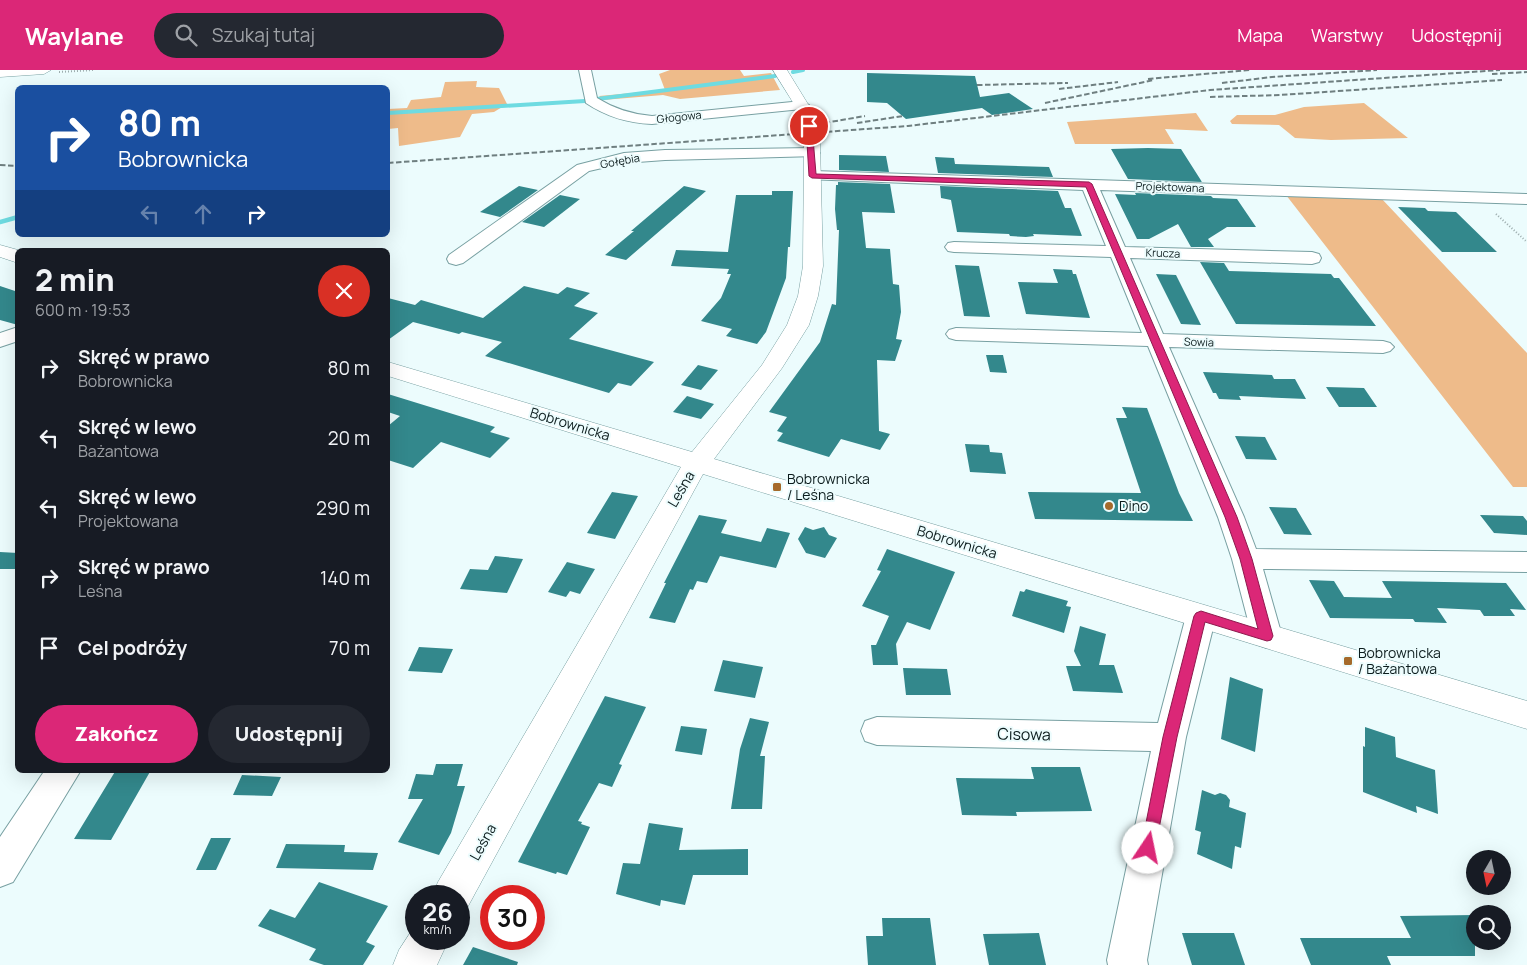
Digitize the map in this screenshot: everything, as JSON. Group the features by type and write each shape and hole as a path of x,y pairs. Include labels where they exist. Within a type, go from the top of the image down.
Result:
{"street":[{"path":"0,73 44,70"},
{"name":"Głogowa","path":"585,70 591,100 610,113 631,119 652,120 802,105"},
{"name":"Leśna","path":"458,885 697,463 776,361 801,317 813,272 812,153 809,126 802,105 780,70"},
{"name":"Gołębia","path":"456,259 583,168 624,158 812,153"},
{"name":"Projektowana","path":"812,176 1527,199"},
{"path":"1089,184 1231,517 1246,559 1267,636"},
{"name":"Krucza","path":"954,247 1312,258"},
{"path":"0,252 15,256"},
{"path":"0,341 15,334"},
{"name":"Sowia","path":"956,334 1383,347"},
{"name":"Bobrownicka","path":"390,370 1527,715"},
{"path":"1246,559 1527,562"},
{"path":"1128,965 1127,960 1170,737 1201,616"},
{"name":"Cisowa","path":"877,731 1170,737"},
{"path":"0,869 10,837 62,773"},
{"path":"414,965 423,950"}],"path":[{"path":"1477,197 1527,242"}],"shaded area":[{"path":"670,70 740,70 744,76 771,73 780,90 680,99 663,95 603,100 599,96 665,90 659,74"},
{"path":"477,81 476,87 499,88 507,104 494,112 472,114 460,137 399,146 398,128 390,129 390,109 407,108 411,100 441,97 445,82"},
{"path":"1364,103 1408,138 1331,140 1295,138 1279,125 1232,124 1230,121 1237,115 1275,115 1304,107"},
{"path":"1196,113 1208,131 1165,129 1174,144 1075,144 1067,122"},
{"path":"1286,195 1381,198 1527,353 1527,487 1513,487"}],"building":[{"path":"867,73 975,76 980,97 1009,93 1033,109 992,115 982,108 906,119 887,103 867,102"},
{"path":"1111,149 1181,149 1202,182 1128,179"},
{"path":"839,155 886,156 889,172 839,170"},
{"path":"935,157 954,158 955,164 1049,167 1053,177 938,173"},
{"path":"838,182 890,184 895,213 862,212 866,248 890,249 893,284 899,285 901,312 896,339 902,340 895,361 877,360 879,431 890,434 880,450 841,439 829,457 777,441 783,433 777,431 787,417 769,412 820,342 832,304 836,305 839,230 837,230 835,209 836,185 838,185"},
{"path":"519,186 538,190 500,217 480,212"},
{"path":"684,186 706,191 626,260 605,255 634,231 631,231"},
{"path":"940,186 1058,191 1065,208 1071,208 1082,236 1033,234 1034,236 1026,237 1010,236 1009,234 957,232 951,200 941,198"},
{"path":"772,191 793,191 790,247 788,247 786,278 766,332 757,344 726,336 732,329 701,321 721,298 731,274 727,274 729,269 671,266 676,250 728,252 736,195 772,195"},
{"path":"1135,193 1237,199 1256,227 1227,227 1208,239 1214,247 1191,247 1178,224 1149,239 1137,239 1115,194 1136,195"},
{"path":"560,195 580,199 544,227 522,222"},
{"path":"1398,207 1456,212 1497,252 1442,252"},
{"path":"1200,262 1224,263 1229,271 1331,274 1334,278 1339,278 1376,326 1236,324"},
{"path":"955,265 979,266 990,317 964,316"},
{"path":"1053,269 1072,270 1073,274 1076,274 1090,318 1026,314 1018,282 1058,283"},
{"path":"1156,274 1176,275 1201,325 1181,324"},
{"path":"0,286 15,291 15,324 0,320"},
{"path":"524,286 558,294 567,287 590,293 574,306 598,313 569,339 654,362 631,386 618,383 609,393 485,356 502,342 462,332 459,334 413,322 390,339 390,299 415,305 421,300 483,318"},
{"path":"986,355 1003,355 1007,373 990,372"},
{"path":"698,365 718,370 701,390 681,385"},
{"path":"1203,372 1272,375 1274,379 1295,379 1306,399 1239,396 1241,400 1219,399 1216,393 1213,393"},
{"path":"1326,387 1364,388 1377,407 1339,407"},
{"path":"390,395 495,427 490,432 510,438 490,458 441,442 413,468 390,461 390,424 400,416 390,413"},
{"path":"687,396 714,404 701,419 673,412"},
{"path":"1122,407 1147,408 1179,493 1193,521 1035,519 1028,492 1141,493 1116,418 1127,418"},
{"path":"1235,436 1265,437 1277,460 1246,459"},
{"path":"965,444 989,445 990,452 1002,453 1006,474 970,472"},
{"path":"612,492 638,496 615,539 587,533"},
{"path":"1269,507 1296,508 1312,535 1284,534"},
{"path":"699,515 727,520 721,533 761,542 767,528 790,533 776,568 720,556 707,583 697,581 693,590 690,589 675,623 649,618 666,583 664,583"},
{"path":"1480,515 1523,516 1527,521 1527,535 1494,533"},
{"path":"805,527 813,530 824,527 829,535 837,538 825,558 806,553 798,539"},
{"path":"887,549 955,572 930,630 907,622 896,644 898,665 873,665 871,645 876,645 889,616 862,606 881,571 877,570"},
{"path":"0,552 15,553 15,569 0,569"},
{"path":"495,556 523,559 507,593 460,589 470,569 488,570"},
{"path":"567,562 595,569 580,594 570,591 566,597 548,592"},
{"path":"1309,580 1334,581 1344,597 1392,598 1382,581 1506,583 1526,610 1510,609 1515,616 1484,616 1480,610 1437,608 1447,623 1415,622 1413,619 1330,618"},
{"path":"1026,589 1068,601 1066,606 1071,607 1064,633 1012,616 1020,591 1024,592"},
{"path":"1080,626 1106,634 1099,665 1114,665 1123,693 1073,691 1066,666 1081,666 1074,651"},
{"path":"419,647 453,649 442,673 408,671"},
{"path":"723,660 763,667 755,698 714,691"},
{"path":"903,668 947,669 951,695 906,695"},
{"path":"1230,677 1263,689 1255,752 1221,739"},
{"path":"605,696 646,707 619,764 622,765 612,787 599,783 578,821 590,827 567,875 557,872 556,874 518,862"},
{"path":"750,718 769,722 760,756 765,756 762,809 731,809 740,749"},
{"path":"681,726 707,729 702,755 675,751"},
{"path":"1365,727 1395,737 1396,757 1435,770 1438,814 1416,806 1417,813 1363,792"},
{"path":"436,764 463,764 457,786 465,786 451,833 439,855 398,842 423,799 408,799 416,774 433,775"},
{"path":"1031,767 1080,767 1092,811 1016,812 1017,816 962,815 956,778 1034,779"},
{"path":"114,773 149,773 111,840 74,839"},
{"path":"242,775 281,777 272,796 233,795"},
{"path":"1202,790 1215,795 1220,793 1226,795 1230,800 1229,807 1246,813 1241,848 1235,846 1232,869 1197,854 1201,832 1195,830"},
{"path":"649,823 683,828 679,850 748,849 748,875 693,875 685,905 661,900 660,906 616,894 623,863 640,864"},
{"path":"211,838 231,838 216,870 196,870"},
{"path":"286,844 345,845 344,852 378,853 373,870 276,868"},
{"path":"319,882 388,906 366,942 375,946 363,965 324,965 309,960 316,949 258,926 270,909 295,918"},
{"path":"1466,915 1466,950 1475,950 1475,956 1387,956 1391,965 1311,965 1300,938 1411,938 1400,916"},
{"path":"882,918 930,918 936,965 868,965 866,936 883,936"},
{"path":"1039,933 1046,965 989,965 983,934"},
{"path":"1182,933 1234,933 1245,965 1192,965"},
{"path":"473,947 518,962 517,965 463,965"}],"waterway":[{"path":"793,72 803,70"},
{"path":"597,99 775,76"},
{"path":"390,113 585,101"},
{"path":"0,222 15,218"}],"railway":[{"path":"1148,79 1250,70"},
{"path":"1222,83 1272,77 1377,70"},
{"path":"390,163 908,126 1210,90 1500,70"},
{"path":"1492,74 1527,72"},
{"path":"1045,103 1154,80"},
{"path":"1210,97 1280,95 1502,80"},
{"path":"1059,89 1118,82"},
{"path":"977,85 1068,83"},
{"path":"801,127 865,116"},
{"path":"857,123 903,116"},
{"path":"0,165 15,166"}],"place":[{"name":"Bobrownicka / Leśna","path":"777,487"},
{"name":"Dino","path":"1109,506"},
{"name":"Bobrownicka / Bażantowa","path":"1348,661"}],"route":[{"path":"809,126 812,144 812,176 1089,184 1231,517 1246,559 1267,636 1201,616 1170,737 1148,848"}]}
